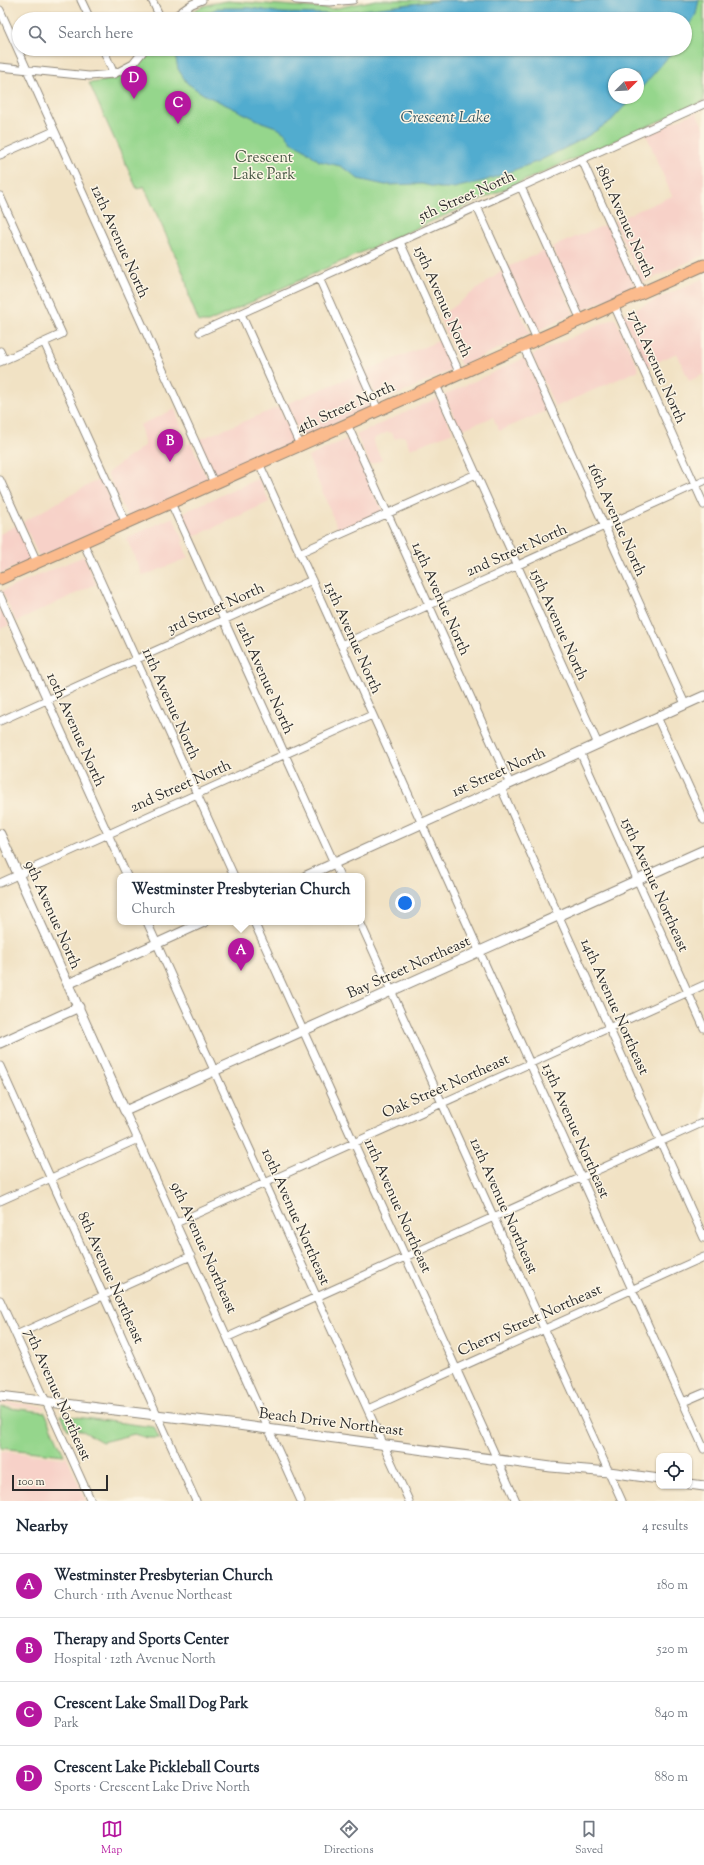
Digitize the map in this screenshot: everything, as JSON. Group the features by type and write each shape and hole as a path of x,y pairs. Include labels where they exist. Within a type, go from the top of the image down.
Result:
{"main road":[{"name":"4th Street North","path":"0,579 704,265"}],"street":[{"path":"81,0 87,12"},
{"path":"152,0 158,12"},
{"path":"181,12 192,4 202,0"},
{"path":"296,0 353,0"},
{"name":"12th Avenue North","path":"0,10 12,37"},
{"name":"12th Avenue North","path":"21,56 214,484"},
{"path":"106,56 114,74"},
{"path":"0,67 89,76 114,74 133,64 139,56"},
{"name":"5th Street North","path":"200,332 704,104"},
{"path":"0,155 54,131"},
{"name":"18th Avenue North","path":"582,160 642,293"},
{"path":"521,187 581,320"},
{"path":"0,196 62,334 2,361 0,351"},
{"path":"477,207 537,339"},
{"name":"15th Avenue North","path":"400,242 460,374"},
{"path":"319,278 378,410"},
{"name":"17th Avenue North","path":"614,305 704,506"},
{"path":"241,314 300,445"},
{"path":"44,342 126,523"},
{"name":"16th Avenue North","path":"523,346 685,704"},
{"name":"15th Avenue North","path":"436,385 598,744"},
{"name":"14th Avenue North","path":"347,424 510,784"},
{"name":"13th Avenue North","path":"259,463 422,824"},
{"path":"299,553 476,474"},
{"path":"0,480 37,562"},
{"name":"2nd Street North","path":"341,645 704,480"},
{"name":"12th Avenue North","path":"171,503 334,863"},
{"name":"11th Avenue North","path":"83,542 233,873"},
{"name":"3rd Street North","path":"0,721 312,580"},
{"name":"10th Avenue North","path":"0,596 126,873"},
{"name":"1st Street North","path":"312,873 704,696"},
{"name":"2nd Street North","path":"0,883 372,715"},
{"path":"657,717 704,820"},
{"name":"15th Avenue Northeast","path":"580,752 704,1028"},
{"name":"14th Avenue Northeast","path":"501,788 704,1238"},
{"name":"13th Avenue Northeast","path":"422,824 704,1449"},
{"name":"9th Avenue North","path":"0,834 78,1007"},
{"name":"Bay Street Northeast","path":"125,1111 704,850"},
{"path":"334,863 339,873"},
{"path":"149,925 157,943"},
{"path":"68,984 197,925"},
{"name":"11th Avenue Northeast","path":"255,925 516,1501"},
{"name":"12th Avenue Northeast","path":"361,925 622,1501"},
{"name":"10th Avenue Northeast","path":"157,943 409,1501"},
{"name":"Oak Street Northeast","path":"176,1223 704,985"},
{"path":"0,1043 78,1007"},
{"name":"9th Avenue Northeast","path":"78,1007 301,1501"},
{"name":"8th Avenue Northeast","path":"0,1066 196,1501"},
{"path":"228,1337 704,1122"},
{"path":"0,1201 138,1139"},
{"path":"16,1335 191,1256"},
{"name":"Cherry Street Northeast","path":"368,1409 704,1257"},
{"name":"7th Avenue Northeast","path":"0,1300 91,1501"},
{"path":"683,1402 704,1393"},
{"name":"Beach Drive Northeast","path":"0,1396 383,1443 551,1467 609,1472 656,1479"},
{"path":"692,1484 704,1486"}],"shaded area":[{"path":"696,112 704,128 704,255 642,283 614,221 672,196 646,134"},
{"path":"607,224 635,286 581,311 552,247"},
{"path":"545,250 574,314 537,331 508,267"},
{"path":"502,271 530,334 461,366 439,317"},
{"path":"704,278 704,374 689,381 677,353 646,367 622,315"},
{"path":"615,318 639,370 555,407 532,355"},
{"path":"441,340 454,369 379,403 365,371"},
{"path":"525,358 548,410 499,431 493,417 460,430 444,395"},
{"path":"358,374 373,406 302,439 286,404"},
{"path":"437,398 453,432 410,449 405,437 401,436 395,439 392,433 388,432 375,438 373,442 382,460 370,464 356,435"},
{"path":"279,407 295,442 216,479 198,440"},
{"path":"175,409 187,444 191,443 209,482 128,518 107,473 145,445 140,425"},
{"path":"349,438 383,512 339,532 308,457"},
{"path":"101,478 121,521 39,557 23,522"},
{"path":"259,478 269,502 191,538 180,514"},
{"path":"173,517 184,541 182,542 188,558 143,576 126,538"},
{"path":"17,525 32,560 0,574 0,534"},
{"path":"84,556 96,584 16,622 2,591"},
{"path":"0,605 9,625 0,629"},
{"path":"0,1401 44,1407 45,1409 0,1404"},
{"path":"0,1451 64,1458 66,1455 86,1501 0,1501"}],"green space":[{"name":"Crescent Lake Park","path":"376,0 704,0 704,101 208,322 199,322 190,300 185,277 144,186 137,189 89,83 118,78 133,70 148,56 692,56 692,12 191,12 215,3 228,1 332,9"},
{"path":"0,1407 45,1412 64,1455 0,1448"},
{"path":"61,1415 154,1427 159,1438 147,1438 134,1434 102,1442 81,1430 68,1429"}],"water":[{"path":"443,0 699,0 696,14 692,21 692,12 348,12"},
{"path":"218,8 250,8 276,12 209,12"},
{"name":"Crescent Lake","path":"175,56 669,56 644,85 644,68 608,68 608,104 627,104 611,121 583,139 539,161 484,181 454,188 439,188 422,184 385,185 358,179 340,166 319,161 303,148 291,142 286,134 276,127 262,122 203,94 187,83 178,69"}],"place":[{"name":"Crescent Lake Pickleball Courts","path":"134,99"},
{"name":"Crescent Lake Small Dog Park","path":"178,124"},
{"name":"Therapy and Sports Center","path":"170,462"},
{"name":"Westminster Presbyterian Church","path":"241,971"}]}
